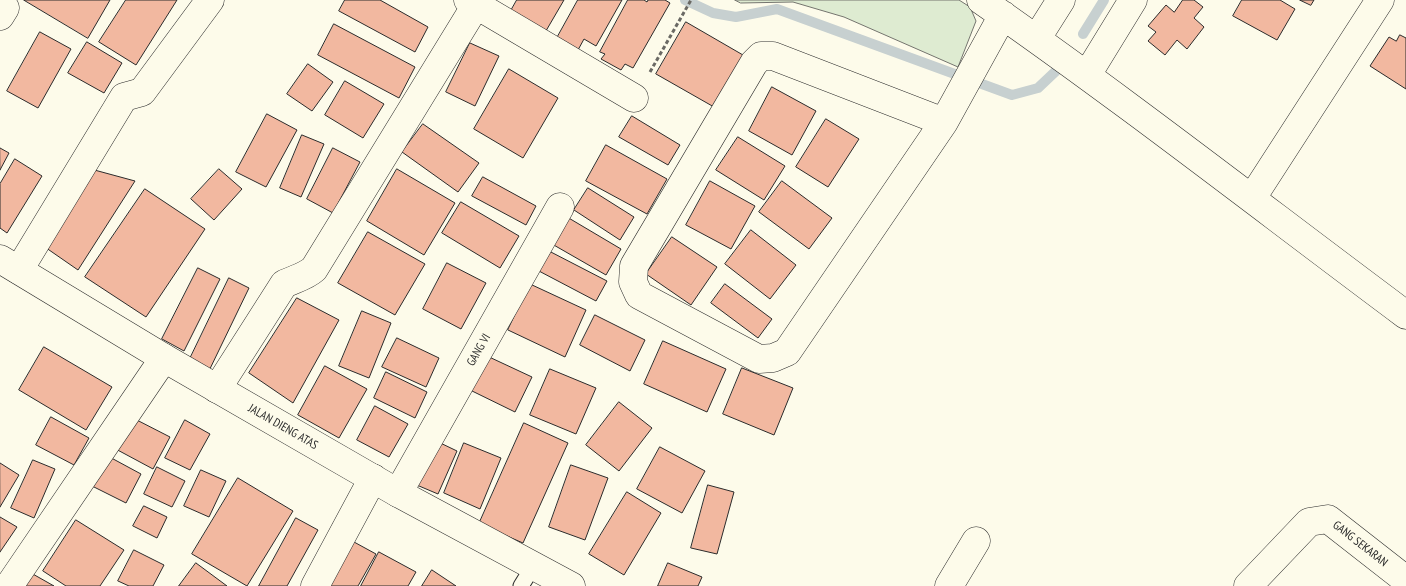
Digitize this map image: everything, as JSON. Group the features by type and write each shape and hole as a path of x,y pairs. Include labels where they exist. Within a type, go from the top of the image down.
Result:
{"street":[{"path":"9,265 124,97 142,92 210,0"},
{"path":"981,0 1037,38 1405,313"},
{"path":"1037,38 1061,0"},
{"path":"1087,76 1133,0"},
{"path":"1252,198 1380,0"},
{"path":"217,389 284,284 306,276 314,270 472,2 634,98"},
{"path":"948,114 773,56 762,56 754,63 634,266 633,282 638,295 759,359 773,358 787,352 948,114 1003,15"},
{"name":"GANG VI","path":"398,493 560,208"},
{"name":"JALAN DIENG ATAS","path":"9,265 164,358 398,493 527,576 571,586"},
{"path":"9,586 164,358"},
{"path":"315,586 373,478"},
{"name":"GANG SEKARAN","path":"1248,586 1309,522 1328,519 1406,580"},
{"path":"949,586 976,541"}],"path":[{"path":"634,98 691,0"}],"green space":[{"path":"735,0 959,0 970,7 976,21 958,67 844,17 793,2 741,3"}],"building":[{"path":"24,0 110,0 88,38"},
{"path":"126,0 177,0 136,65 99,42"},
{"path":"345,0 380,0 428,27 415,52 339,11"},
{"path":"517,0 564,0 543,36 508,16"},
{"path":"578,0 622,0 596,46 584,39 578,50 557,38"},
{"path":"628,0 644,0 647,2 648,0 665,0 670,3 633,68 625,64 621,70 601,59 605,54 600,52"},
{"path":"1183,0 1194,0 1203,7 1194,18 1204,27 1187,49 1177,40 1165,55 1148,41 1156,32 1148,26 1166,5 1174,12"},
{"path":"1242,0 1280,0 1295,9 1277,40 1233,16"},
{"path":"1300,0 1314,0 1311,5"},
{"path":"686,22 743,55 714,107 656,74"},
{"path":"334,24 415,67 399,98 318,55"},
{"path":"40,32 71,49 38,108 7,91"},
{"path":"1400,35 1406,38 1406,89 1370,66 1389,37 1396,41"},
{"path":"87,42 122,63 104,93 68,73"},
{"path":"470,43 499,56 475,106 446,92"},
{"path":"308,64 333,82 312,111 287,94"},
{"path":"509,69 558,98 523,158 474,129"},
{"path":"345,81 384,104 363,138 325,115"},
{"path":"772,87 816,111 792,155 749,131"},
{"path":"267,114 297,130 266,187 236,172"},
{"path":"632,116 680,145 668,165 619,137"},
{"path":"826,119 859,139 828,187 796,167"},
{"path":"423,124 479,163 458,192 402,152"},
{"path":"302,135 324,144 301,197 280,188"},
{"path":"738,137 785,166 764,200 716,170"},
{"path":"606,145 667,179 647,214 586,181"},
{"path":"0,148 9,153 0,170"},
{"path":"333,148 360,162 333,213 307,199"},
{"path":"15,159 42,176 7,233 0,228 0,184"},
{"path":"87,168 135,181 78,270 39,243"},
{"path":"219,169 242,189 214,220 191,199"},
{"path":"397,169 455,203 424,255 367,221"},
{"path":"483,177 536,206 526,225 472,196"},
{"path":"710,181 755,206 731,249 686,225"},
{"path":"782,181 832,218 809,249 759,212"},
{"path":"588,188 634,217 620,240 574,210"},
{"path":"145,189 205,229 146,317 85,277"},
{"path":"461,202 519,236 500,268 442,233"},
{"path":"567,217 621,249 606,275 552,244"},
{"path":"751,230 796,265 770,299 725,264"},
{"path":"368,232 425,264 395,315 338,283"},
{"path":"672,237 717,267 691,305 646,274"},
{"path":"547,250 607,281 596,301 537,270"},
{"path":"447,263 486,283 461,329 423,309"},
{"path":"198,268 220,279 184,351 162,339"},
{"path":"229,278 249,288 206,377 186,367"},
{"path":"530,284 586,310 565,357 508,330"},
{"path":"725,284 772,319 758,338 711,303"},
{"path":"297,298 339,320 293,403 249,373"},
{"path":"362,311 391,323 369,378 339,366"},
{"path":"595,315 645,340 630,371 580,345"},
{"path":"397,338 439,358 426,387 382,367"},
{"path":"663,341 726,369 707,412 644,384"},
{"path":"44,347 112,387 86,430 19,390"},
{"path":"487,356 532,377 515,412 470,390"},
{"path":"325,366 367,389 339,438 298,415"},
{"path":"742,368 793,388 774,435 723,414"},
{"path":"550,369 596,388 576,434 530,415"},
{"path":"386,372 427,392 415,418 374,398"},
{"path":"619,402 652,428 619,471 586,445"},
{"path":"375,406 408,424 389,457 357,440"},
{"path":"129,416 170,437 153,469 112,447"},
{"path":"51,417 89,438 74,465 36,445"},
{"path":"185,420 210,434 190,470 165,458"},
{"path":"524,423 568,443 523,543 479,524"},
{"path":"432,439 457,451 438,494 412,483"},
{"path":"464,443 501,458 480,509 444,493"},
{"path":"660,447 705,471 682,513 637,489"},
{"path":"104,454 141,474 126,503 88,484"},
{"path":"33,460 55,469 34,518 11,508"},
{"path":"0,463 19,475 0,507"},
{"path":"571,465 608,478 585,540 549,527"},
{"path":"157,467 185,481 172,507 144,494"},
{"path":"201,470 226,481 209,517 184,506"},
{"path":"238,478 293,511 247,586 192,554"},
{"path":"708,485 734,492 717,554 691,548"},
{"path":"627,492 661,513 624,575 589,554"},
{"path":"144,506 167,517 157,538 133,526"},
{"path":"0,517 17,527 0,552"},
{"path":"296,518 318,530 287,586 259,586"},
{"path":"76,520 124,550 100,586 66,586 43,571"},
{"path":"343,536 376,554 358,586 315,586"},
{"path":"134,550 164,565 153,586 129,586 118,581"},
{"path":"379,552 416,572 408,586 361,586"},
{"path":"196,563 227,586 179,586"},
{"path":"668,563 702,577 698,586 658,586"},
{"path":"432,570 456,586 422,586"},
{"path":"31,573 54,586 23,586"}],"waterway":[{"path":"685,0 713,13 736,17 777,9 1012,95 1038,88 1057,70"},
{"path":"1083,34 1104,0"}]}
